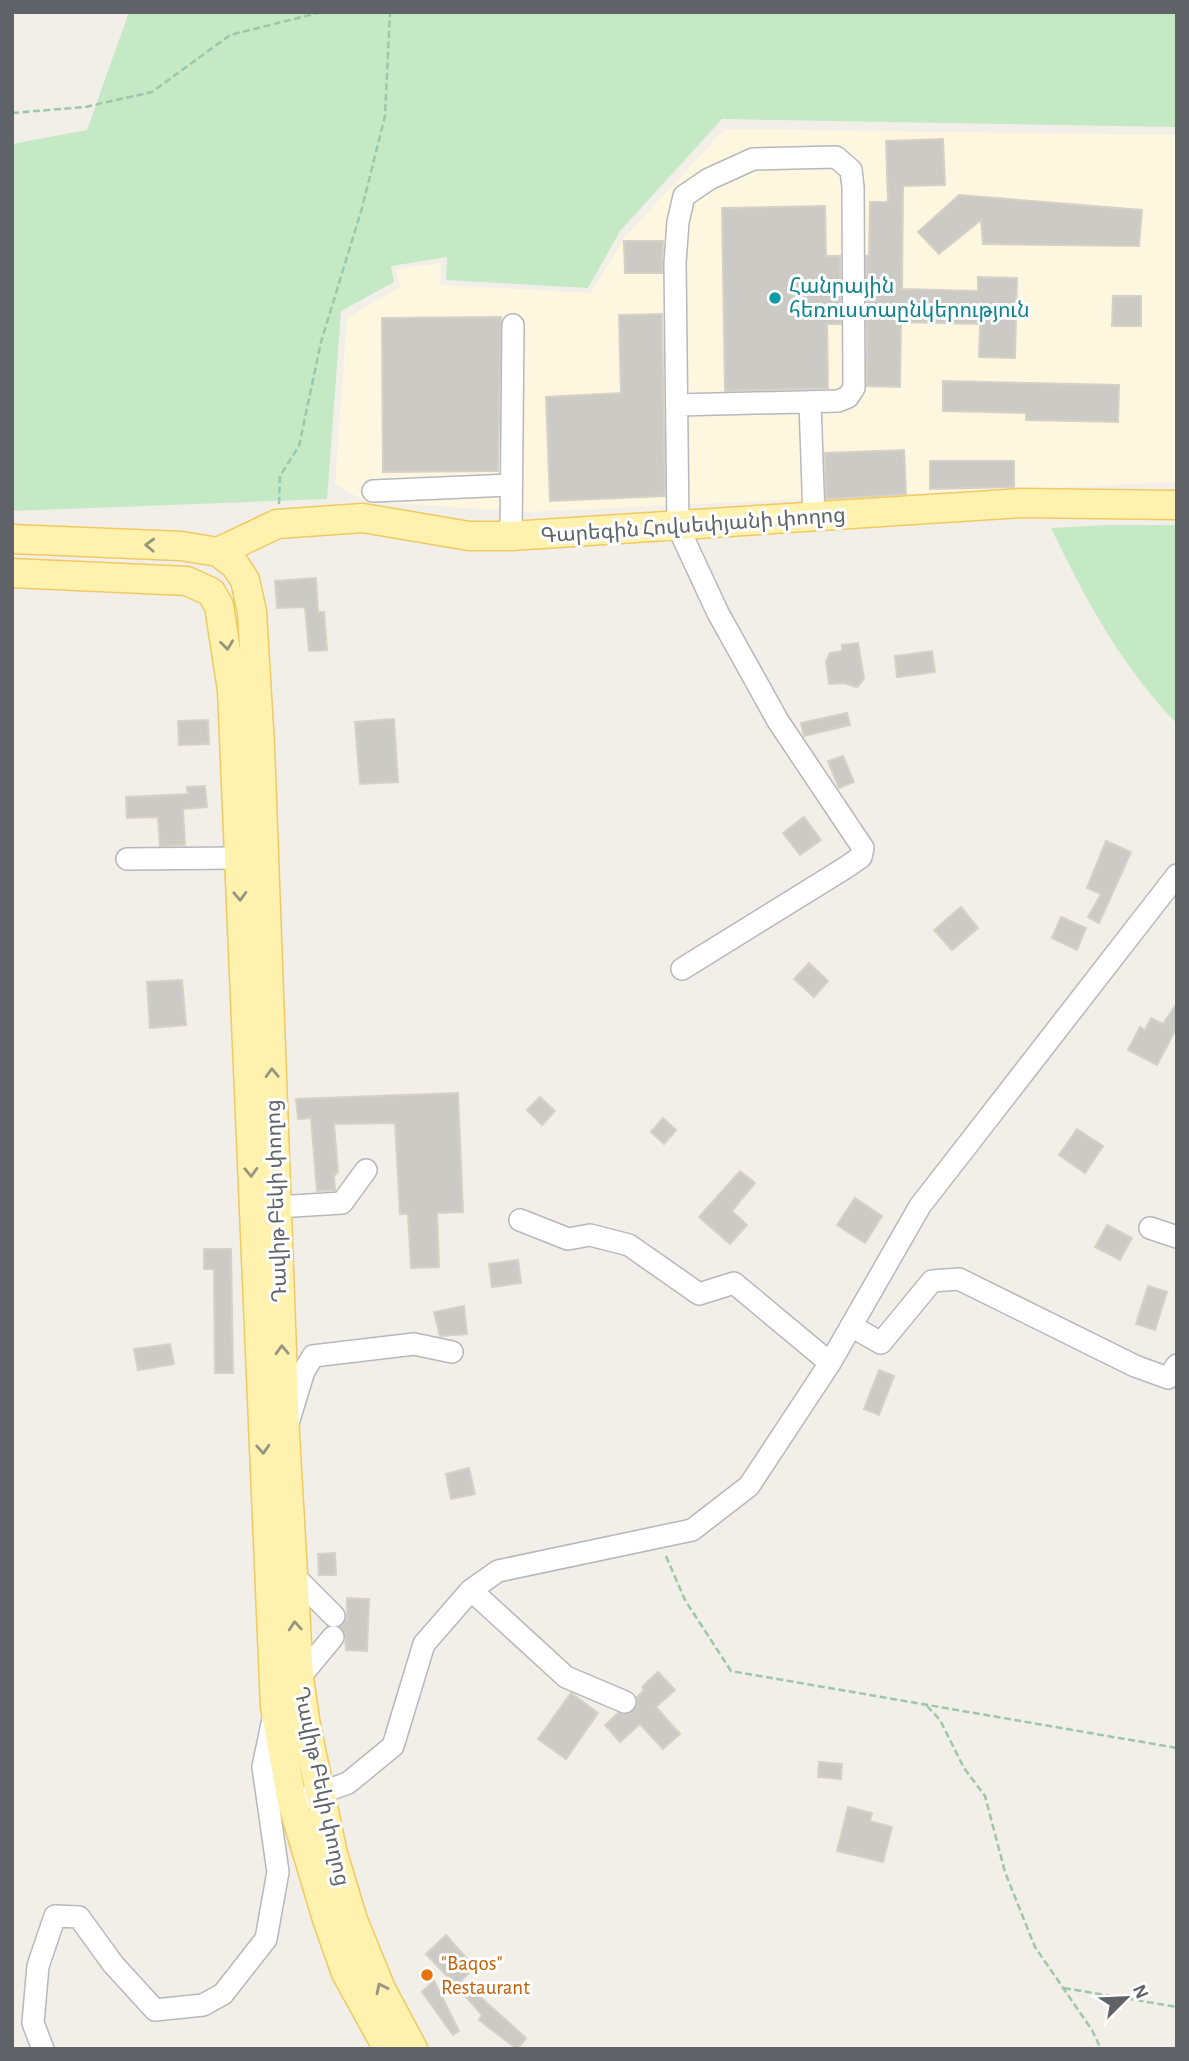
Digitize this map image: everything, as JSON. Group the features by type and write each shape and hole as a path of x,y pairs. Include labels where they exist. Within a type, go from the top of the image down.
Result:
{"main road":[{"name":"Գարեգին Հովսեփյանի փողոց","path":"218,552 277,524 363,518 469,536 511,536 1053,502 1177,505"},
{"path":"12,539 181,547 218,552 200,587 187,582 12,573"},
{"name":"Դավիթ Բեկի փողոց","path":"218,552 234,565 245,580 252,612 260,746 264,1207 275,1707 292,1802 346,1973 388,2049"},
{"name":"Դավիթ Բեկի փողոց","path":"200,587 211,592 225,630 232,690 238,858 264,1207 285,1435 299,1678 333,1854 365,1953 413,2049"}],"street":[{"path":"678,405 838,401 848,397 854,388 853,187 851,170 836,157 753,159 709,179 684,196 678,222 675,263 678,527 718,613 778,722 863,848 861,857 845,868 682,969"},
{"path":"511,536 513,325"},
{"path":"810,402 814,518"},
{"path":"373,491 511,485"},
{"path":"127,859 238,858"},
{"path":"292,1802 320,1795 348,1783 393,1746 424,1644 471,1590 498,1571 692,1530 749,1486 831,1363 920,1206 1177,875"},
{"path":"264,1207 342,1203 366,1170"},
{"path":"520,1220 568,1239 590,1235 629,1245 699,1294 734,1283 831,1363"},
{"path":"1150,1228 1177,1237"},
{"path":"851,1326 881,1343 932,1281 959,1279 1135,1366 1174,1375"},
{"path":"285,1435 304,1371 313,1356 414,1344 452,1352"},
{"path":"292,1574 334,1627 299,1678"},
{"path":"471,1590 566,1677 625,1702"},
{"path":"43,2049 33,2023 38,1966 55,1916 79,1916 113,1964 155,2010 203,2005 223,1994 266,1939 278,1872 263,1767 275,1707"}],"path":[{"path":"12,113 85,107 152,92 230,36 322,12"},
{"path":"277,524 280,476 299,446 321,342 362,208 385,116 390,12"},
{"path":"658,1536 685,1600 731,1671 1177,1748"},
{"path":"926,1705 940,1720 964,1768 985,1796 1005,1872 1035,1947 1101,2049"},
{"path":"1064,1988 1177,2007"}],"shaded area":[{"path":"725,129 1177,135 1177,482 526,512 365,501 335,484 347,318 400,287 396,269 441,263 440,285 591,293 625,237"}],"green space":[{"path":"129,12 1177,12 1177,127 722,119 620,231 588,288 446,280 447,257 391,266 394,282 341,311 327,499 12,511 12,144 87,130"},
{"path":"1177,525 1177,724 1138,678 1106,631 1051,528"}],"building":[{"path":"943,139 945,185 903,186 902,289 978,291 978,277 1017,278 1015,358 979,357 980,324 901,322 900,387 867,386 866,256 869,256 870,202 888,202 886,141"},
{"path":"959,195 1142,210 1139,246 983,244 981,220 939,254 918,232"},
{"name":"Հանրային հեռուստաընկերություն","path":"825,206 826,256 840,256 841,324 827,324 828,388 725,391 722,208"},
{"path":"624,241 663,241 662,273 625,273"},
{"path":"1113,296 1141,296 1141,326 1112,326"},
{"path":"662,314 665,496 550,501 546,397 621,393 619,315"},
{"path":"501,317 498,471 383,472 382,318"},
{"path":"943,381 1119,385 1118,422 1026,420 1026,413 943,411"},
{"path":"904,450 906,494 826,499 825,453"},
{"path":"930,461 1014,461 1014,487 930,489"},
{"path":"316,578 318,612 324,612 327,650 309,651 305,607 277,608 275,581"},
{"path":"858,643 864,678 861,683 857,687 844,683 829,684 826,662 830,653 842,651 842,645"},
{"path":"932,651 935,672 897,677 895,656"},
{"path":"847,713 850,725 804,736 801,723"},
{"path":"394,719 398,782 360,784 355,722"},
{"path":"208,720 209,744 179,745 178,721"},
{"path":"843,756 854,782 839,788 828,761"},
{"path":"205,786 207,807 183,809 185,845 160,846 158,817 127,818 126,797 188,794 187,787"},
{"path":"804,817 821,840 800,855 783,833"},
{"path":"1106,841 1131,852 1099,923 1088,917 1101,894 1087,888"},
{"path":"961,907 978,928 952,950 934,930"},
{"path":"1061,917 1086,928 1077,950 1052,938"},
{"path":"809,963 828,981 814,997 794,979"},
{"path":"182,980 186,1025 150,1028 147,982"},
{"path":"1177,1003 1177,1027 1157,1065 1128,1050 1140,1027 1145,1030 1151,1018 1163,1024"},
{"path":"458,1093 463,1212 437,1213 439,1267 411,1268 408,1214 400,1214 395,1123 334,1124 338,1172 334,1176 335,1190 317,1191 311,1118 298,1119 296,1099"},
{"path":"540,1097 555,1111 542,1125 527,1110"},
{"path":"663,1118 676,1130 664,1144 651,1132"},
{"path":"1077,1129 1103,1146 1085,1173 1059,1155"},
{"path":"740,1171 755,1183 732,1211 747,1225 730,1244 699,1217"},
{"path":"855,1198 882,1216 865,1243 837,1225"},
{"path":"1107,1225 1132,1238 1120,1260 1095,1247"},
{"path":"204,1249 231,1249 233,1373 215,1373 214,1269 204,1269"},
{"path":"518,1260 521,1283 492,1287 489,1264"},
{"path":"1148,1286 1167,1292 1155,1330 1136,1324"},
{"path":"464,1306 467,1334 440,1336 434,1312"},
{"path":"170,1344 174,1364 138,1370 134,1349"},
{"path":"879,1370 894,1376 879,1415 864,1409"},
{"path":"469,1468 475,1494 451,1499 446,1474"},
{"path":"335,1553 336,1575 319,1575 318,1554"},
{"path":"347,1598 369,1599 367,1651 346,1650 345,1633 341,1627 347,1619"},
{"path":"658,1672 675,1690 656,1707 680,1734 663,1749 640,1724 620,1742 605,1725 618,1713 633,1712 637,1706 637,1697 644,1690 642,1687"},
{"path":"571,1693 598,1713 566,1759 538,1739"},
{"path":"819,1762 842,1764 841,1779 818,1777"},
{"path":"848,1807 872,1813 870,1821 892,1827 883,1862 837,1851"},
{"path":"446,1935 469,1961 466,1964 472,1970 456,1986 426,1954"},
{"path":"434,1981 459,2031 453,2035 422,1992"},
{"path":"466,1984 526,2038 517,2049 479,2020 482,2015 460,1990"}],"place":[{"name":"Հանրային հեռուստաընկերություն","path":"775,298"},
{"name":"\"Baqos\" Restaurant","path":"427,1975"}]}
